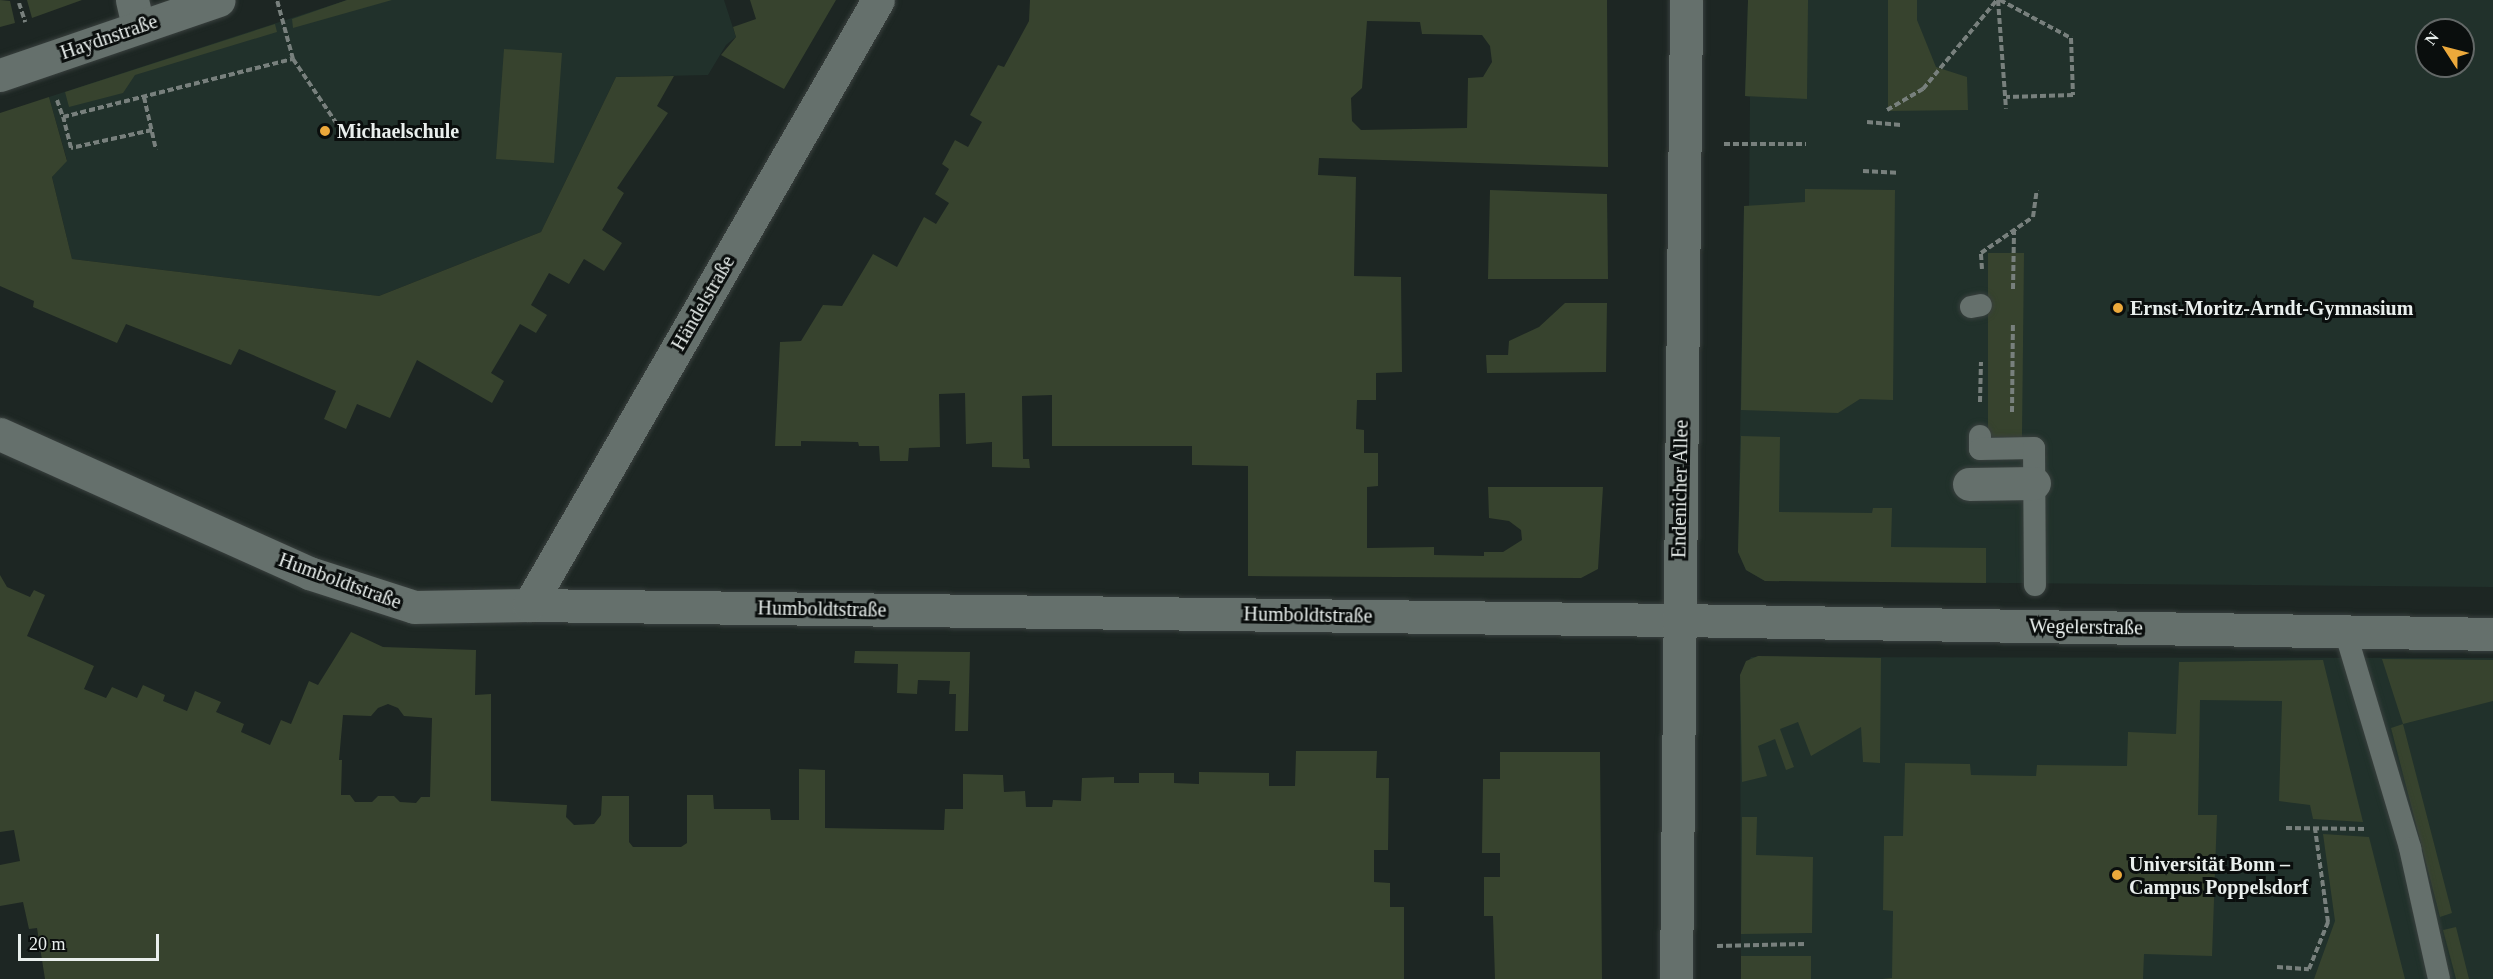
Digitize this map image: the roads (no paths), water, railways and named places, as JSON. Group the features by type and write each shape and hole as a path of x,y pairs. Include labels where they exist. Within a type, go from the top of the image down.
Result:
{"street":[{"name":"Haydnstraße","path":"0,75 135,13 219,0"},
{"name":"Händelstraße","path":"529,605 878,0"},
{"name":"Endenicher Allee","path":"1676,979 1686,0"},
{"name":"Humboldtstraße","path":"0,434 309,573 414,607 529,605 1678,620"},
{"path":"1970,484 2034,483"},
{"name":"Wegelerstraße","path":"1678,620 2493,634"}],"lane":[{"path":"1980,436 1980,449 2034,448 2035,585"},
{"path":"2345,631 2401,818 2439,979"}],"place":[{"name":"Michaelschule","path":"325,131"},
{"name":"Ernst-Moritz-Arndt-Gymnasium","path":"2118,308"},
{"name":"Universität Bonn – Campus Poppelsdorf","path":"2117,875"}]}
